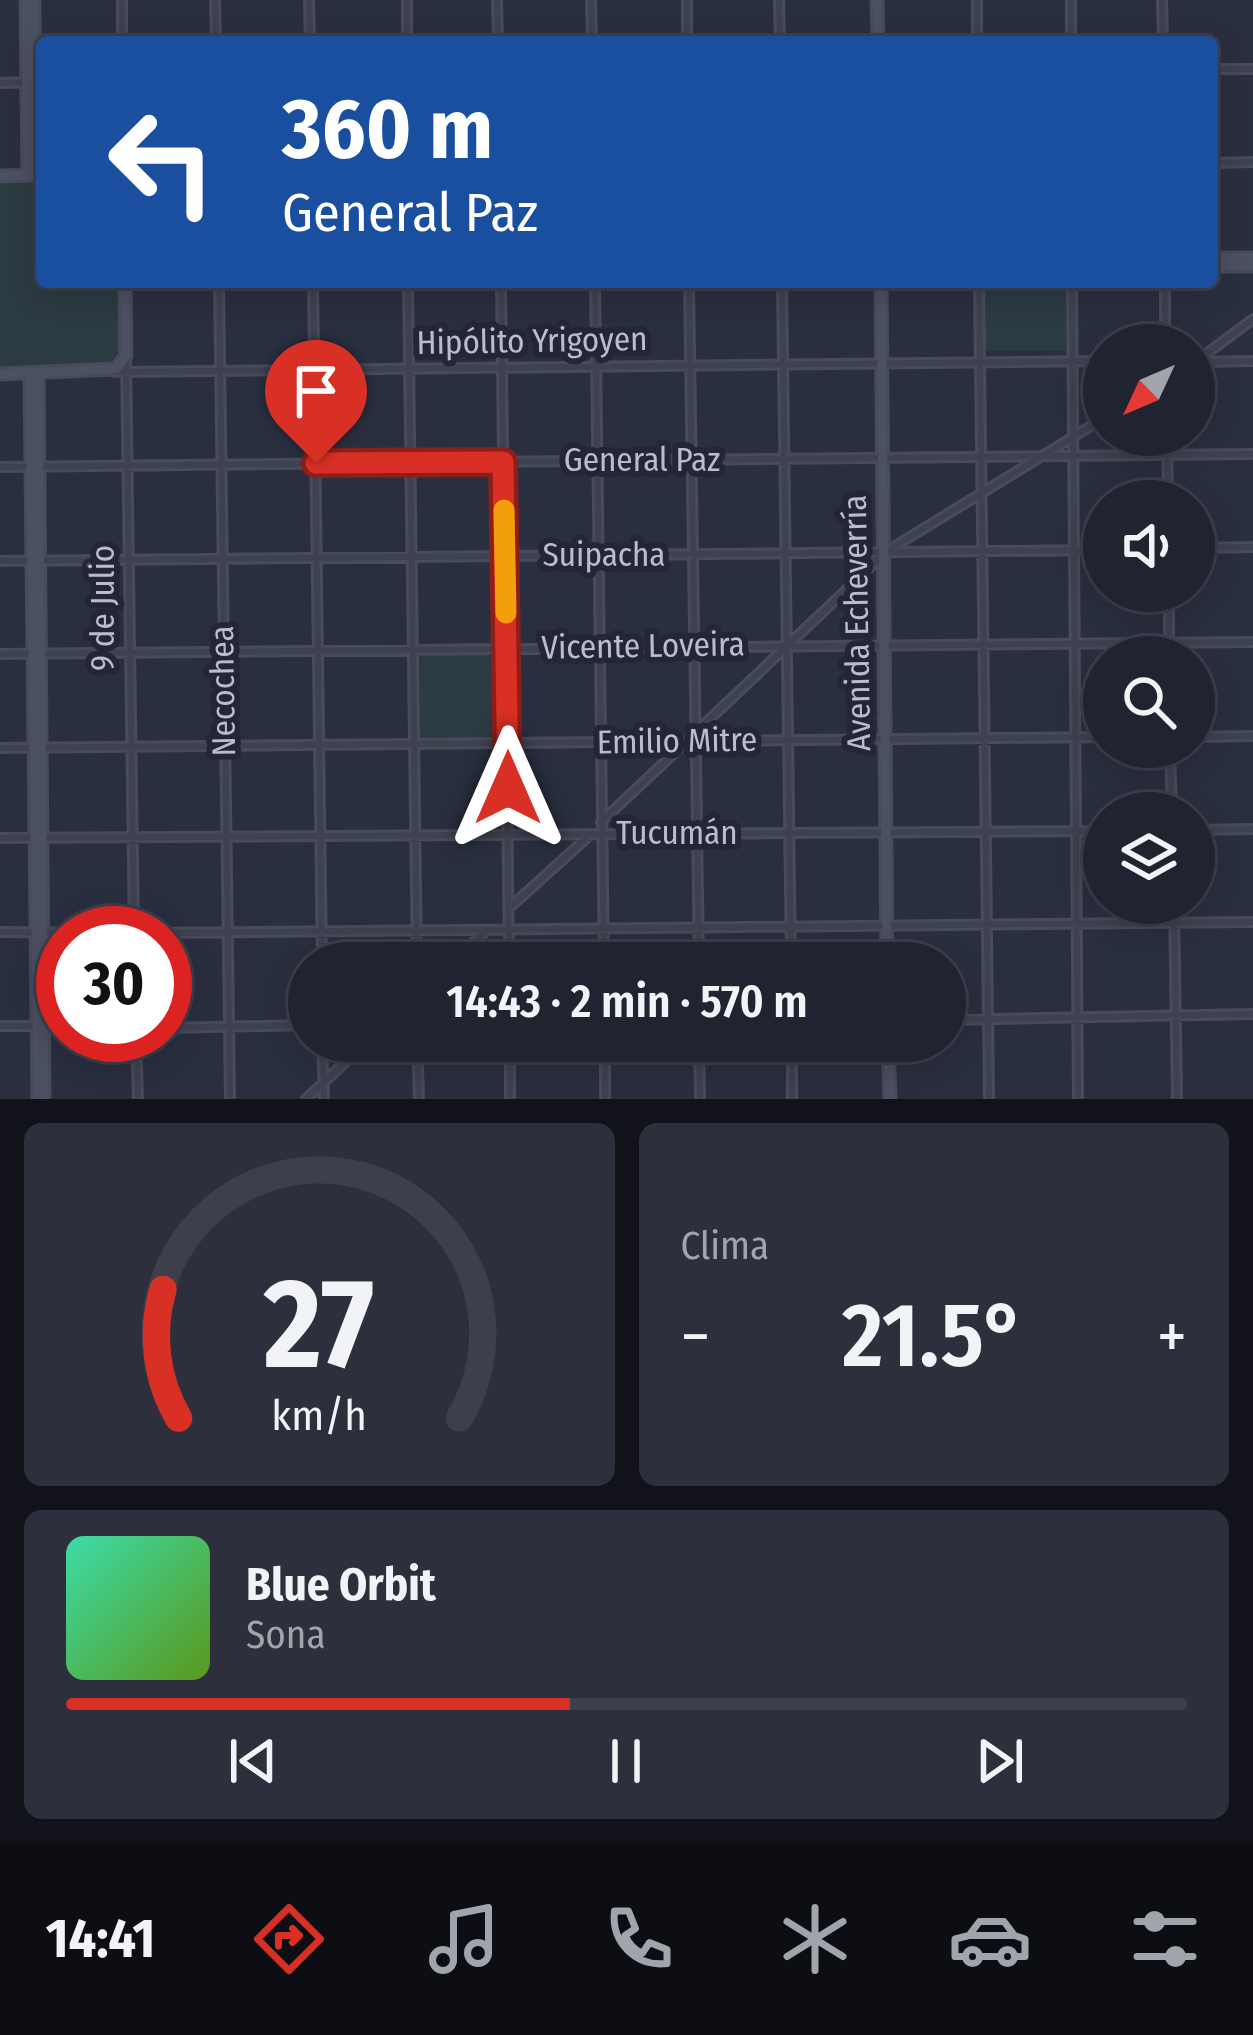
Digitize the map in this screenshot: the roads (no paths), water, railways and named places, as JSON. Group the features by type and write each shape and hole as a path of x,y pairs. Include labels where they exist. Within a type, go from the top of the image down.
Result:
{"main road":[{"path":"0,176 35,176 30,0"},
{"path":"878,0 878,36"},
{"path":"1218,262 1253,262"},
{"name":"9 de Julio","path":"125,288 126,356"},
{"name":"Avenida Echeverría","path":"880,288 887,942"},
{"path":"111,372 126,356"},
{"name":"Hipólito Yrigoyen","path":"0,374 111,372"},
{"path":"34,374 40,906"},
{"path":"41,1099 42,1062"},
{"path":"889,1062 890,1099"}],"street":[{"path":"122,0 122,36"},
{"path":"215,0 216,36"},
{"path":"309,0 310,36"},
{"path":"407,0 407,36"},
{"path":"497,0 498,36"},
{"path":"591,0 592,36"},
{"path":"687,0 687,36"},
{"path":"779,0 780,36"},
{"path":"977,0 977,36"},
{"path":"1071,0 1071,36"},
{"path":"1162,0 1163,36"},
{"path":"1218,69 1253,69"},
{"path":"0,82 34,82"},
{"path":"1218,163 1253,162"},
{"name":"Necochea","path":"219,288 230,1099"},
{"path":"313,288 322,942"},
{"path":"408,288 416,942"},
{"path":"501,288 509,942"},
{"path":"595,288 601,822"},
{"path":"689,288 694,554 691,739 698,942"},
{"path":"782,288 790,942"},
{"path":"980,288 989,1099"},
{"path":"1072,288 1078,1099"},
{"path":"1165,288 1165,324"},
{"path":"1215,347 1253,319"},
{"name":"9 de Julio","path":"126,356 134,906"},
{"name":"Hipólito Yrigoyen","path":"111,372 1083,362"},
{"path":"1215,363 1253,362"},
{"path":"508,909 596,833 601,822 885,552 1083,431"},
{"name":"General Paz","path":"0,467 1083,454"},
{"name":"General Paz","path":"1215,455 1253,454"},
{"path":"1167,456 1168,480"},
{"path":"1215,548 1253,548"},
{"name":"Suipacha","path":"0,561 1083,551"},
{"name":"Vicente Loveira","path":"1215,642 1253,642"},
{"name":"Vicente Loveira","path":"0,654 1083,644"},
{"path":"1215,737 1253,736"},
{"name":"Emilio Mitre","path":"0,748 1083,737"},
{"path":"1215,830 1253,829"},
{"name":"Tucumán","path":"0,838 1083,831"},
{"path":"596,833 604,942"},
{"path":"1215,922 1253,922"},
{"path":"192,932 1083,923"},
{"path":"1174,924 1177,1099"},
{"path":"473,942 488,928"},
{"path":"0,932 36,932"},
{"path":"966,1020 1253,1015"},
{"path":"0,1026 36,1025"},
{"path":"192,1028 288,1026"},
{"path":"137,1062 138,1099"},
{"path":"323,1062 324,1099"},
{"path":"306,1099 345,1062"},
{"path":"418,1062 419,1099"},
{"path":"510,1062 510,1099"},
{"path":"605,1062 605,1099"},
{"path":"699,1062 700,1099"},
{"path":"792,1062 792,1099"}]}
